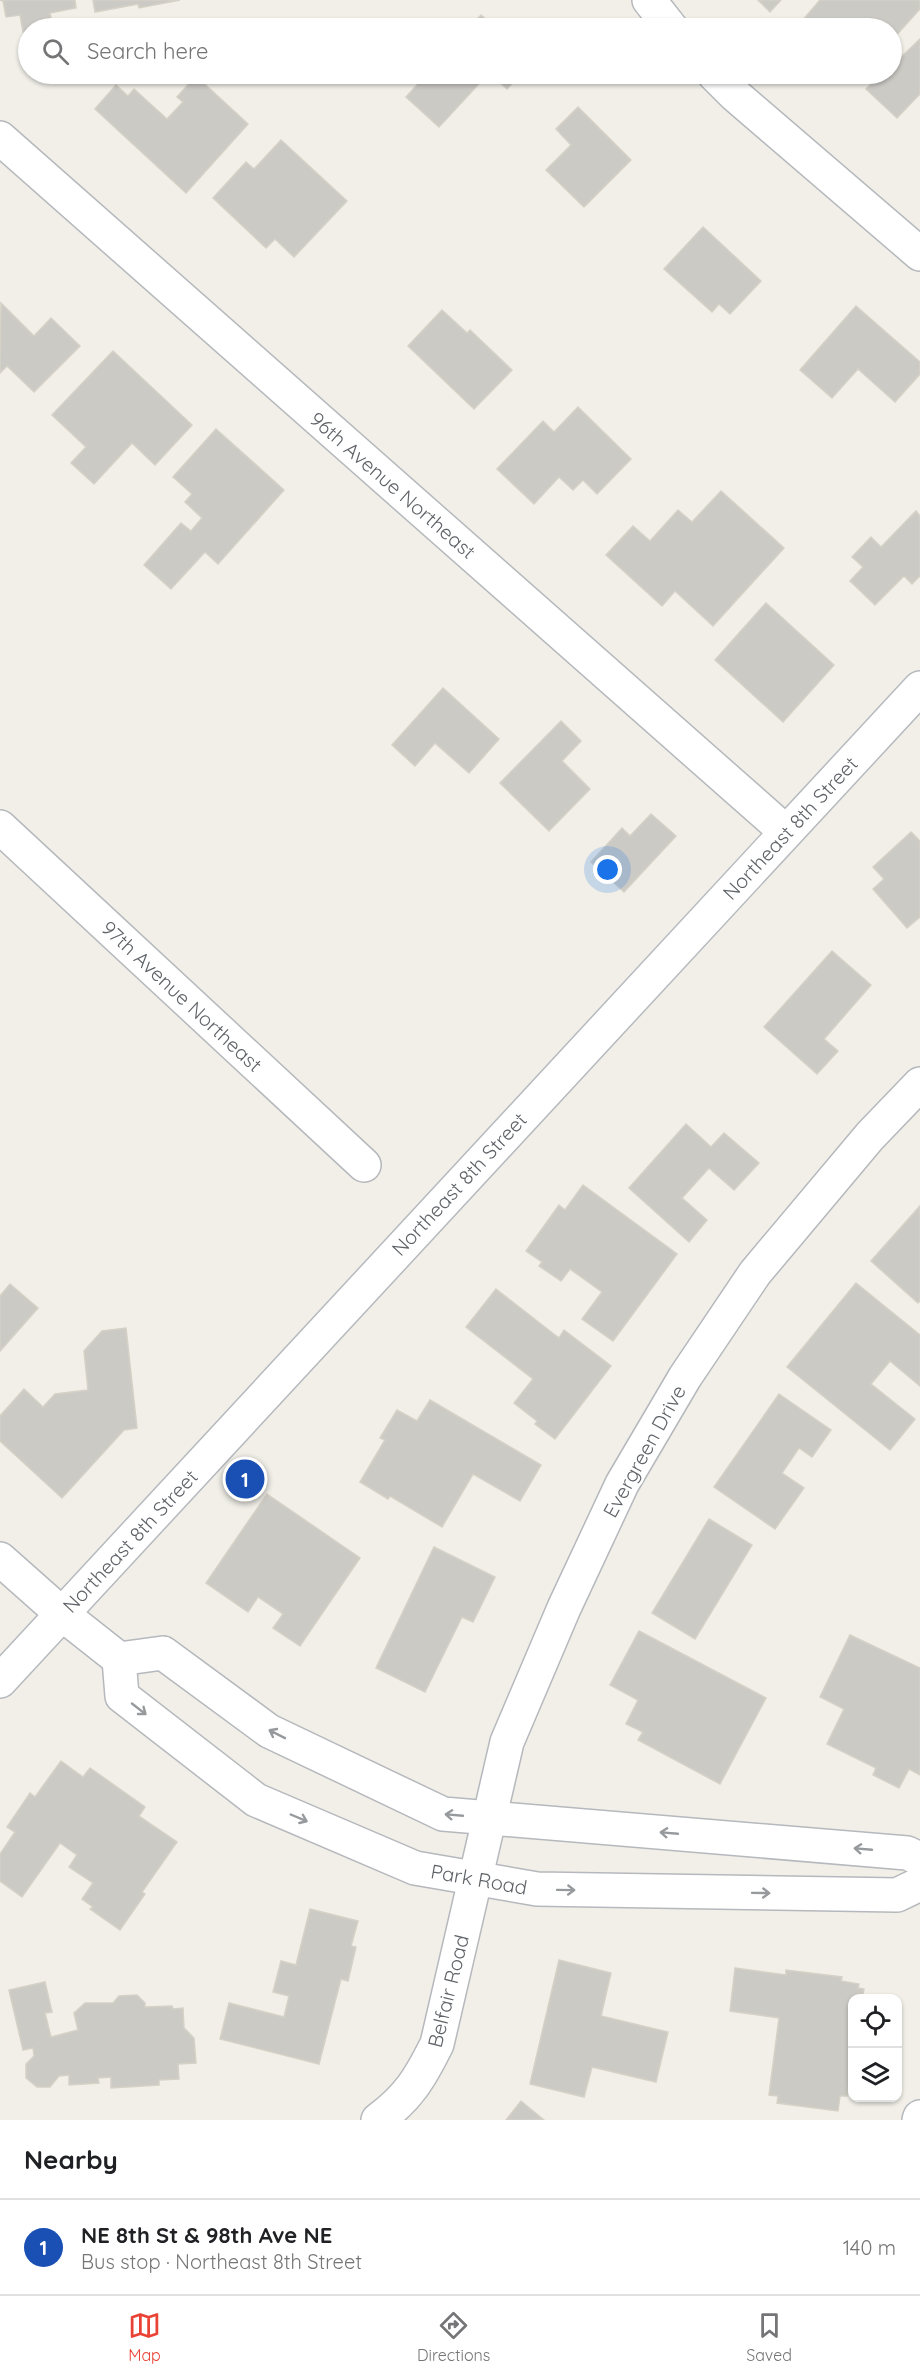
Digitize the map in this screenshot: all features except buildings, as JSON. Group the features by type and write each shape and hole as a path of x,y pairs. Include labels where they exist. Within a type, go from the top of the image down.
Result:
{"street":[{"path":"649,0 663,18"},
{"path":"725,84 920,254"},
{"name":"96th Avenue Northeast","path":"0,138 786,832"},
{"name":"Northeast 8th Street","path":"0,1682 920,688"},
{"name":"97th Avenue Northeast","path":"0,827 363,1166"},
{"name":"Evergreen Drive","path":"475,1878 507,1742 564,1608 622,1484 680,1386 755,1273 870,1136 920,1084"},
{"path":"0,1559 62,1614 119,1659 164,1653 269,1731 443,1814 908,1853 920,1859"},
{"name":"Park Road","path":"119,1659 122,1696 256,1800 415,1868 537,1889 897,1895 920,1884"},
{"name":"Belfair Road","path":"378,2120 400,2104 423,2074 436,2044 475,1878"}],"place":[{"name":"NE 8th St & 98th Ave NE","path":"245,1479"}]}
